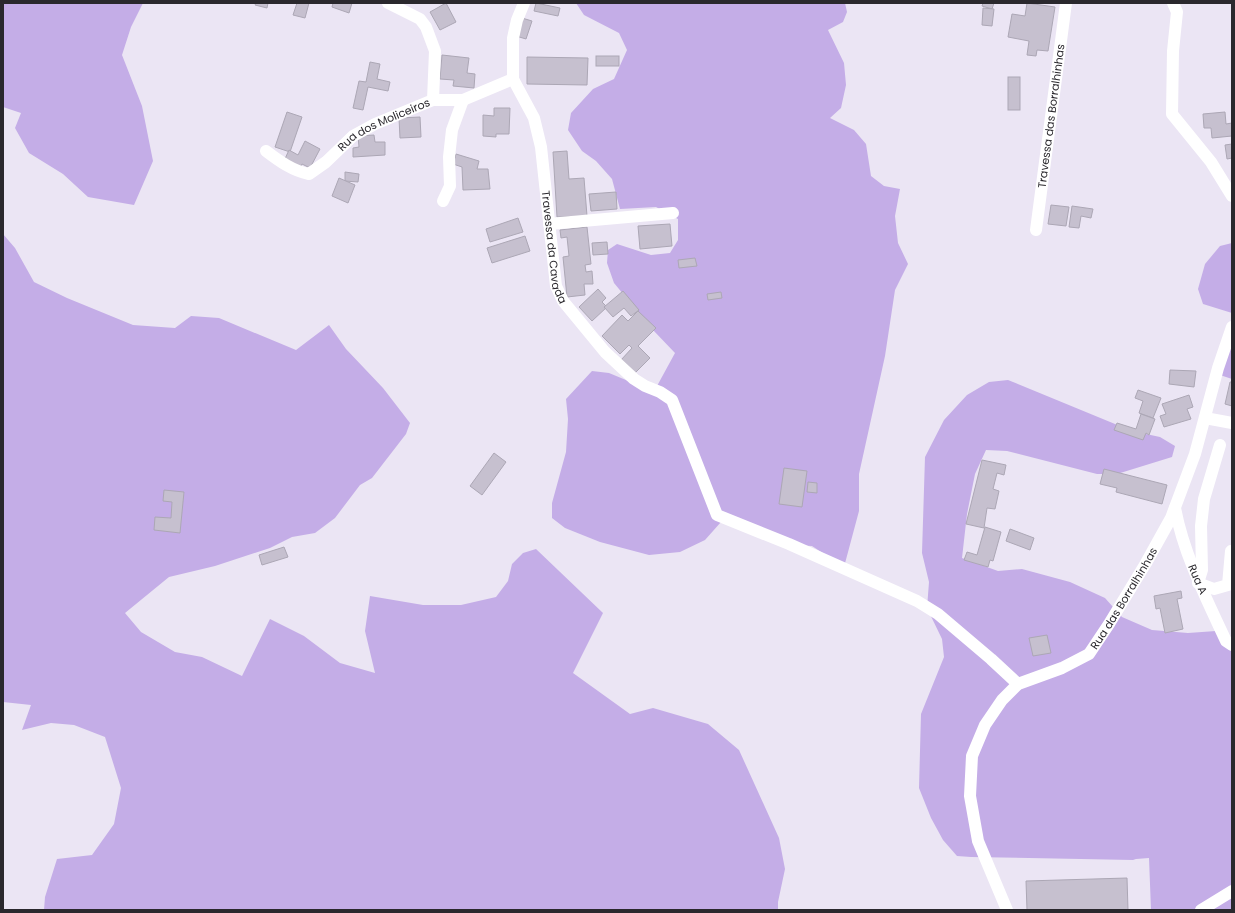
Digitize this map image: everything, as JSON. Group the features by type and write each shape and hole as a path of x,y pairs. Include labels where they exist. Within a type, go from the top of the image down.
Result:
{"street":[{"path":"388,3 420,19 426,26 435,51 433,100"},
{"path":"513,80 513,38 517,20 524,3"},
{"name":"Travessa das Borralhinhas","path":"1036,230 1066,3"},
{"path":"1173,3 1177,12 1173,50 1172,114 1211,162 1232,196"},
{"name":"Rua dos Moliceiros","path":"266,151 299,172 309,174 326,162 353,136 374,124 433,100 463,100 513,80"},
{"name":"Travessa da Cavada","path":"513,80 534,118 541,147 556,286 563,301 605,352 634,379 672,400 717,515 789,544 917,601 938,614 1018,684"},
{"path":"443,201 450,186 449,157 452,130 463,100"},
{"path":"549,224 673,213"},
{"name":"Rua das Borralhinhas","path":"1007,910 978,841 970,796 972,756 985,725 1002,700 1018,684 1062,668 1089,654 1146,563 1175,508 1194,454 1218,368 1232,327"},
{"path":"1205,418 1232,423"},
{"path":"1220,445 1204,499 1201,526 1202,570 1198,583 1214,589 1228,585 1231,551"},
{"name":"Rua A","path":"1175,508 1178,526 1198,583 1226,641 1232,645"},
{"path":"1201,910 1232,891"}],"shaded area":[{"path":"3,3 143,3 131,27 122,55 142,106 153,161 134,205 88,197 63,174 29,153 15,128 21,113 3,107"},
{"path":"576,3 845,3 847,12 843,22 828,30 844,63 846,85 841,108 830,118 854,130 866,144 871,176 884,186 900,189 895,216 898,243 908,264 895,290 885,356 859,474 859,511 844,567 812,546 792,545 721,522 705,540 680,552 649,555 600,542 565,528 552,518 552,503 566,452 568,419 566,399 592,371 609,373 650,390 657,386 675,353 653,330 614,283 607,263 608,250 617,244 651,255 670,253 678,240 678,219 656,207 620,209 612,179 596,161 582,151 568,130 571,113 593,89 614,79 627,50 619,33 584,15"},
{"path":"3,234 15,248 34,282 67,298 133,325 175,328 191,316 219,318 296,350 329,325 346,349 383,388 410,423 406,434 372,478 360,485 335,518 315,533 292,537 270,548 215,566 169,577 125,613 141,632 175,652 202,657 242,676 270,619 304,636 340,663 375,673 365,631 370,596 423,605 461,605 496,597 508,581 512,564 523,553 536,549 603,613 573,673 630,714 653,708 708,724 739,750 779,838 785,869 778,902 778,910 44,910 45,897 57,859 92,855 114,824 121,788 105,737 74,725 51,723 22,730 31,705 3,702"},
{"path":"1232,243 1232,313 1203,304 1198,289 1205,264 1220,246"},
{"path":"1232,335 1232,379 1220,375"},
{"path":"1008,380 1132,431 1160,437 1175,446 1172,457 1117,474 1097,474 1007,451 986,450 975,474 967,514 962,558 998,571 1022,569 1070,582 1105,598 1122,617 1152,630 1188,633 1216,631 1232,651 1232,910 1151,910 1149,858 1133,860 957,856 943,840 931,818 919,788 921,714 944,657 942,639 927,608 929,582 922,553 925,457 944,420 967,395 989,382"}],"building":[{"path":"256,3 268,3 267,8 255,5"},
{"path":"297,3 309,3 305,18 293,15"},
{"path":"333,3 352,3 349,13 332,7"},
{"path":"446,3 456,22 440,30 430,12"},
{"path":"536,3 560,8 558,16 534,11"},
{"path":"983,3 994,3 992,9 982,6"},
{"path":"1027,3 1055,7 1048,51 1037,50 1036,56 1027,55 1029,41 1008,37 1012,14 1025,16"},
{"path":"983,8 994,9 992,26 982,25"},
{"path":"522,18 532,21 526,39 516,36"},
{"path":"442,55 469,58 467,73 475,74 474,88 453,86 454,80 440,79"},
{"path":"596,56 619,56 619,66 596,66"},
{"path":"527,57 588,58 587,85 527,84"},
{"path":"370,62 380,64 377,79 390,82 388,91 368,87 363,110 353,108 359,81 366,82"},
{"path":"1008,77 1020,77 1020,110 1008,110"},
{"path":"494,108 510,108 509,134 496,134 496,137 483,136 483,115 494,116"},
{"path":"287,112 302,117 290,152 275,147"},
{"path":"1225,112 1226,124 1232,123 1232,136 1212,138 1211,128 1204,128 1203,114"},
{"path":"420,117 421,137 400,138 399,118"},
{"path":"374,135 375,142 385,142 385,155 353,157 353,148 359,147 358,136"},
{"path":"305,141 320,149 310,168 302,164 299,169 284,161 289,150 298,155"},
{"path":"1232,144 1232,158 1227,159 1225,145"},
{"path":"567,151 569,179 584,178 587,216 557,217 553,152"},
{"path":"456,154 479,161 477,169 488,169 490,189 463,190 462,167 453,164"},
{"path":"345,172 359,174 358,182 345,181"},
{"path":"339,178 355,185 348,203 332,196"},
{"path":"616,192 617,209 591,211 589,194"},
{"path":"1051,205 1069,207 1066,226 1048,224"},
{"path":"1072,206 1093,209 1091,218 1081,216 1079,228 1069,227"},
{"path":"518,218 523,232 490,242 486,229"},
{"path":"670,224 672,246 640,249 638,226"},
{"path":"587,227 591,264 585,265 586,272 592,271 593,284 584,284 585,295 567,297 563,257 569,256 567,237 561,238 560,230"},
{"path":"525,236 530,251 492,263 487,248"},
{"path":"607,242 608,254 593,255 592,243"},
{"path":"695,258 697,266 679,268 678,260"},
{"path":"598,289 606,298 602,302 607,307 592,321 579,307"},
{"path":"623,291 639,310 631,316 624,308 613,317 604,307"},
{"path":"721,292 722,298 708,300 707,294"},
{"path":"638,311 656,328 638,346 650,358 634,374 621,360 632,348 629,345 620,354 602,336 622,315 628,321"},
{"path":"1170,370 1196,371 1194,387 1169,384"},
{"path":"1230,382 1232,382 1232,406 1225,404"},
{"path":"1138,390 1161,398 1153,418 1139,413 1143,401 1135,398"},
{"path":"1189,395 1193,407 1187,409 1191,419 1164,427 1160,416 1166,414 1162,404"},
{"path":"1141,414 1155,419 1149,435 1146,433 1143,440 1114,430 1117,423 1136,429"},
{"path":"494,453 506,462 482,495 470,486"},
{"path":"982,460 1006,465 1004,475 997,473 993,489 999,491 995,509 987,508 984,528 966,524"},
{"path":"784,468 807,471 802,507 779,504"},
{"path":"1104,469 1167,485 1162,504 1116,492 1117,488 1100,484"},
{"path":"808,482 817,483 817,493 807,492"},
{"path":"164,490 184,492 180,533 154,530 155,517 171,518 172,502 163,501"},
{"path":"985,527 1001,532 993,561 990,560 988,567 964,560 967,552 977,555"},
{"path":"1010,529 1034,538 1030,550 1006,541"},
{"path":"284,547 288,557 262,565 259,555"},
{"path":"1181,591 1182,598 1177,599 1183,629 1165,633 1160,608 1156,609 1154,596"},
{"path":"1047,635 1051,653 1033,656 1029,638"},
{"path":"1127,878 1128,910 1027,910 1026,881"}]}
